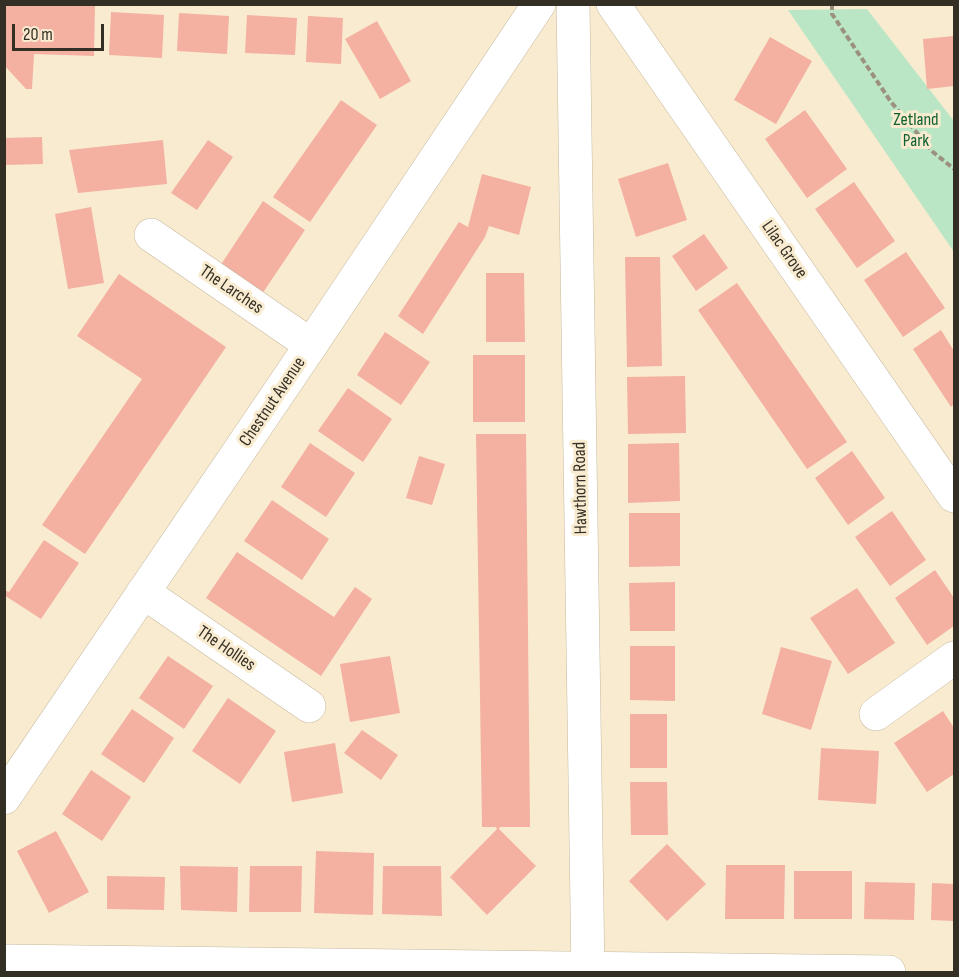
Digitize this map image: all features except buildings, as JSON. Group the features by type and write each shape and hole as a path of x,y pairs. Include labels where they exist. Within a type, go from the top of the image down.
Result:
{"street":[{"name":"Chestnut Avenue","path":"4,798 539,4"},
{"name":"Hawthorn Road","path":"573,4 588,970"},
{"name":"Lilac Grove","path":"613,4 954,496"},
{"name":"The Larches","path":"151,235 311,345"},
{"name":"The Hollies","path":"143,592 309,706"},
{"path":"876,714 954,658"},
{"path":"4,961 890,972"}],"path":[{"path":"832,4 832,14 891,102 933,152 954,169"}],"green space":[{"name":"Zetland Park","path":"867,9 954,121 954,252 788,10"}]}
